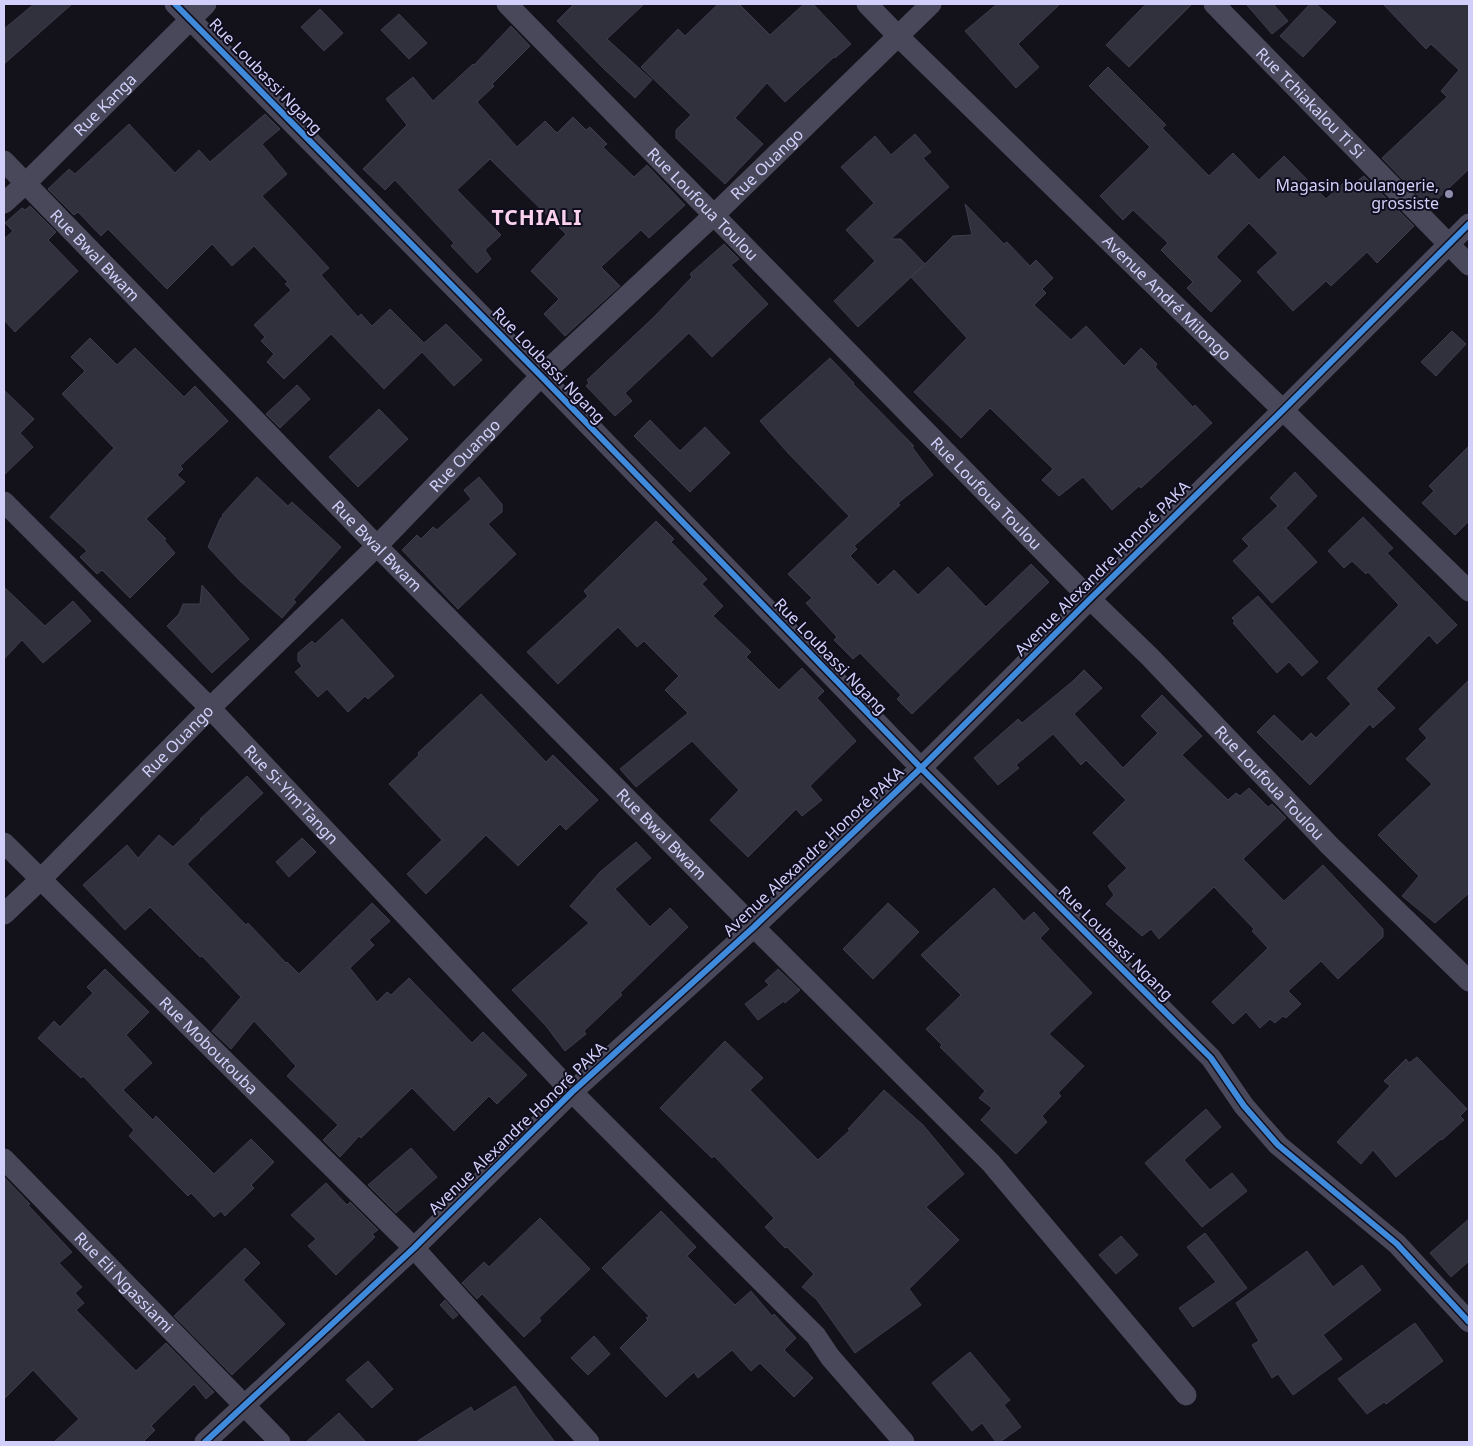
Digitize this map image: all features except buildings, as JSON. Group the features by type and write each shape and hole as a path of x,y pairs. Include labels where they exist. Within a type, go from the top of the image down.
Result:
{"street":[{"name":"Rue Loubassi Ngang","path":"175,4 541,376 921,768 1211,1058 1244,1106 1278,1145 1397,1244 1469,1322"},
{"name":"Rue Kanga","path":"4,203 206,4"},
{"name":"Rue Loufoua Toulou","path":"507,4 1090,599 1150,656 1329,845 1469,981"},
{"name":"Avenue André Milongo","path":"867,4 1469,591"},
{"name":"Rue Ouango","path":"4,914 210,708 378,546 541,376 714,215 932,4"},
{"name":"Rue Tchiakalou Ti Si","path":"1214,4 1469,265"},
{"name":"Rue Bwal Bwam","path":"4,161 378,546 754,927 991,1163 1186,1395"},
{"name":"Avenue Alexandre Honoré PAKA","path":"205,1442 414,1248 572,1092 754,927 921,768 1469,224"},
{"name":"Rue Si-Yim'Tangn","path":"4,502 210,708 572,1092 816,1336 830,1357 904,1442"},
{"name":"Rue Moboutouba","path":"4,843 414,1248 589,1442"},
{"name":"Rue Eli Ngassiami","path":"4,1159 280,1442"}],"cycle path":[{"path":"175,4 541,376 921,768 1211,1058 1244,1106 1278,1145 1397,1244 1469,1322"},
{"path":"205,1442 414,1248 572,1092 754,927 921,768 1469,224"}],"place":[{"name":"Magasin boulangerie, grossiste","path":"1449,194"}],"district":[{"name":"TCHIALI","path":"537,217"}]}
